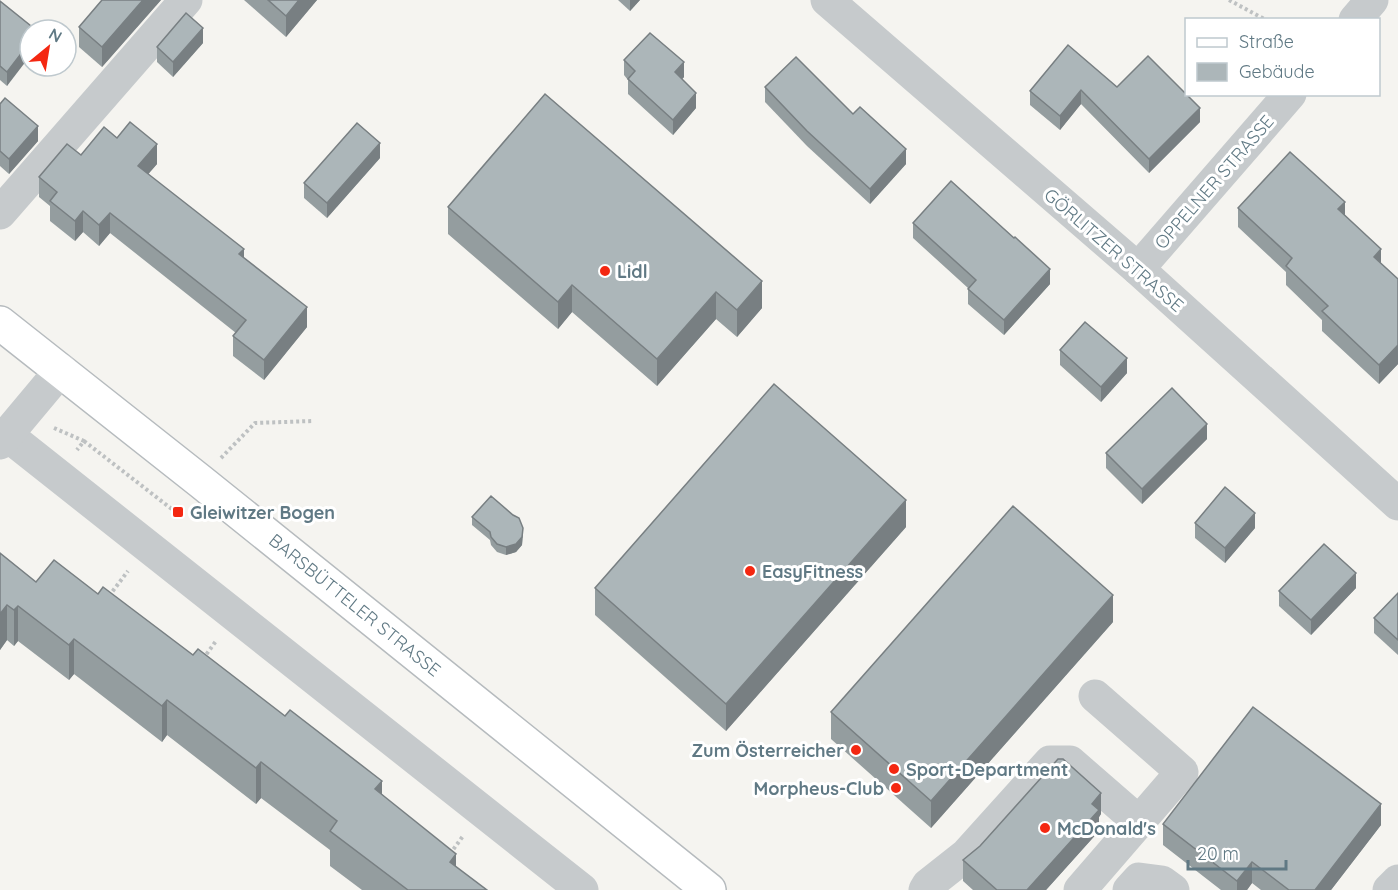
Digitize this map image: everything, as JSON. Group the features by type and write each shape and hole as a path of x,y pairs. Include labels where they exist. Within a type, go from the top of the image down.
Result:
{"main road":[{"name":"BARSBÜTTELER STRASSE","path":"0,323 709,890"}],"street":[{"path":"0,213 186,0"},
{"name":"GÖRLITZER STRASSE","path":"827,0 1138,269 1398,504"},
{"path":"1357,18 1372,0"},
{"name":"OPPELNER STRASSE","path":"1138,269 1288,96"},
{"path":"61,370 3,439 146,546 582,890"},
{"path":"1080,890 1182,772 1095,696"},
{"path":"925,890 928,885 966,855 1050,762 1070,762 1139,822"},
{"path":"1129,890 1139,879 1162,882 1173,890"},
{"path":"1389,890 1398,881"}],"path":[{"path":"1229,0 1262,18"},
{"path":"200,481 255,423 313,421"},
{"path":"84,441 173,510"},
{"path":"108,597 146,546"},
{"path":"198,666 234,616"},
{"path":"446,859 482,812"}],"building":[{"path":"102,0 143,0 102,47 79,27"},
{"path":"268,0 299,0 286,16"},
{"path":"0,1 21,18 18,18 18,58 7,72 0,66"},
{"path":"186,13 203,28 173,62 157,47"},
{"path":"650,33 684,62 675,72 696,93 673,120 628,79 635,71 624,60"},
{"path":"1068,45 1117,87 1148,56 1185,93 1185,96 1188,96 1200,108 1149,159 1081,90 1060,116 1030,91"},
{"path":"796,57 853,114 860,107 906,149 870,189 807,131 765,87"},
{"name":"Lidl","path":"545,94 762,281 737,310 716,292 657,359 572,285 558,302 448,207"},
{"path":"5,98 38,126 9,159 0,151 0,104"},
{"path":"130,122 157,144 138,166 244,249 239,254 307,307 264,360 233,336 246,320 110,213 99,225 83,211 75,221 50,201 57,192 39,177 67,144 81,155 104,127 117,138"},
{"path":"357,123 380,143 327,203 304,183"},
{"path":"1290,152 1345,202 1338,209 1381,249 1374,257 1398,279 1398,345 1379,365 1322,311 1328,306 1286,266 1292,258 1238,208"},
{"path":"951,181 1050,269 1004,320 968,289 976,280 913,223"},
{"path":"1085,322 1127,358 1101,387 1060,350"},
{"name":"EasyFitness","path":"774,384 906,500 726,704 595,588"},
{"path":"1172,388 1207,424 1142,489 1106,453"},
{"path":"1225,487 1255,513 1225,548 1195,523"},
{"path":"491,496 519,518 523,528 522,537 516,544 506,547 497,544 490,532 472,517"},
{"path":"1013,506 1113,595 931,801 831,712"},
{"path":"1324,544 1356,573 1311,620 1279,591"},
{"path":"0,553 36,582 54,560 98,594 103,587 193,655 198,649 285,716 290,710 382,781 375,789 456,854 450,862 487,890 408,890 330,831 337,821 261,762 256,768 167,700 162,706 74,639 69,645 18,606 14,610 7,605 0,614"},
{"path":"1398,593 1398,640 1374,618"},
{"path":"1253,707 1381,804 1315,890 1289,890 1252,862 1237,881 1163,824"},
{"name":"McDonald's","path":"1058,759 1063,759 1101,793 1092,804 1099,810 1027,890 997,890 963,860 980,846"}],"place":[{"name":"Lidl","path":"605,271"},
{"name":"Gleiwitzer Bogen","path":"178,512"},
{"name":"EasyFitness","path":"750,571"},
{"name":"Zum Österreicher","path":"856,750"},
{"name":"Sport-Department","path":"894,769"},
{"name":"Morpheus-Club","path":"896,788"},
{"name":"McDonald's","path":"1045,828"}]}
